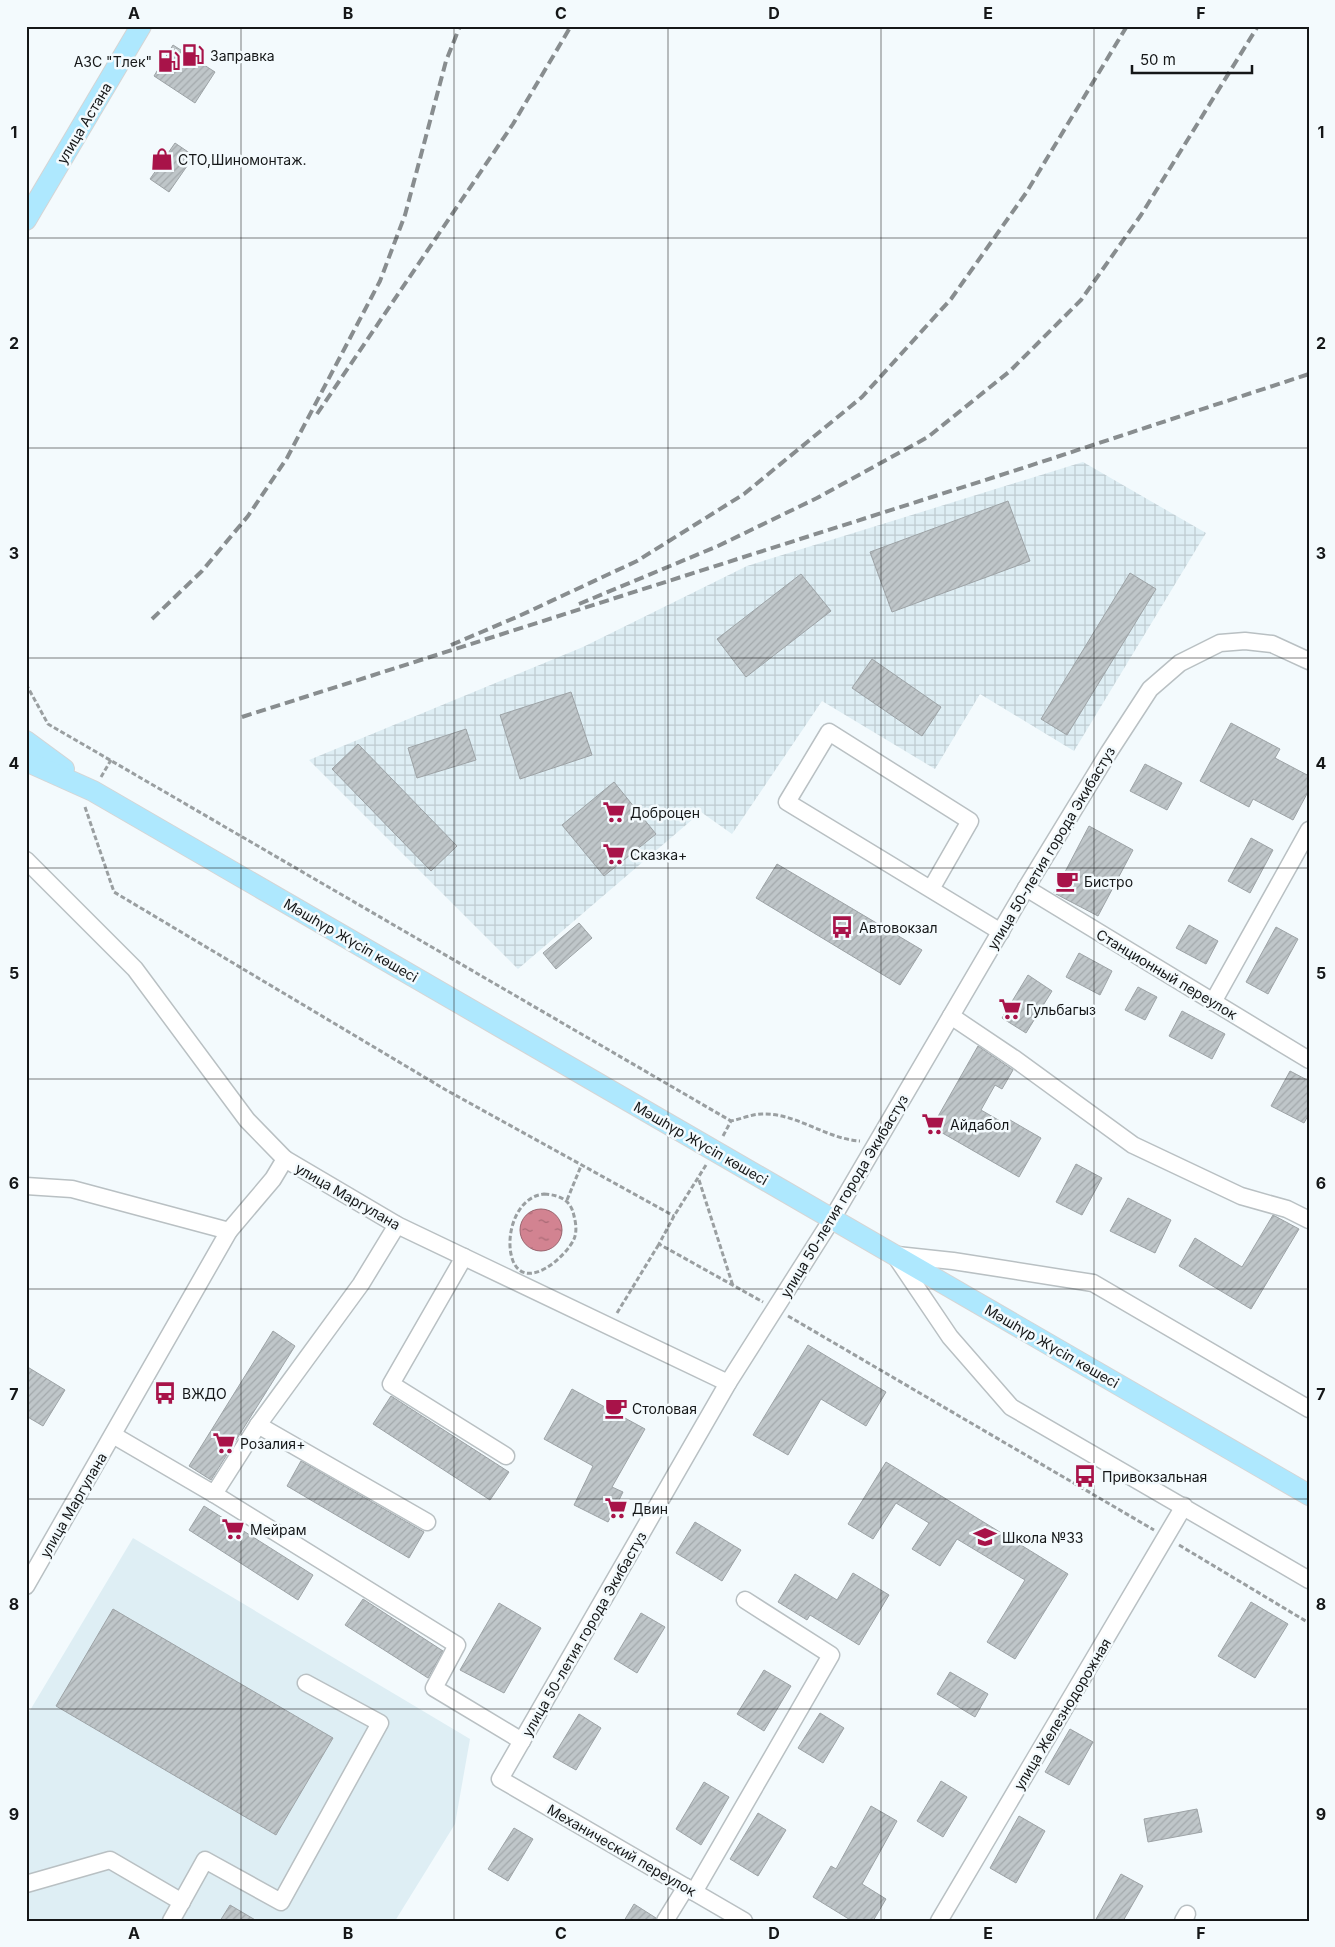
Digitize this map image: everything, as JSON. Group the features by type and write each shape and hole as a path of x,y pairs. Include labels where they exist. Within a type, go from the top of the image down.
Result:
{"main road":[{"name":"улица Астана","path":"26,220 141,26"},
{"path":"26,741 93,791"},
{"path":"26,761 93,791"},
{"name":"Мәшһүр Жүсіп көшесі","path":"93,791 1309,1496"}],"street":[{"name":"улица 50-летия города Экибастуз","path":"500,1779 728,1383 832,1218 1026,888 1109,752 1150,690 1180,663 1220,643 1245,641 1272,644 1309,661"},
{"path":"931,889 970,821 829,732 787,802 1001,932"},
{"path":"1213,1002 1309,830"},
{"path":"26,860 135,969 247,1120 284,1159"},
{"name":"Станционный переулок","path":"1026,888 1309,1060"},
{"path":"951,1016 1015,1059 1133,1145 1241,1196 1287,1210 1309,1220"},
{"name":"улица Маргулана","path":"26,1586 229,1231 273,1179 284,1159 397,1225 728,1383"},
{"path":"26,1186 72,1190 229,1231"},
{"path":"214,1494 258,1426 361,1284 397,1225"},
{"path":"895,1255 953,1261 1093,1283 1309,1408"},
{"path":"895,1255 950,1336 1011,1407 1309,1580"},
{"path":"464,1257 391,1384 506,1456"},
{"path":"258,1426 427,1522"},
{"path":"112,1435 214,1494 457,1645 434,1688 522,1741"},
{"name":"улица Железнодорожная","path":"939,1921 1184,1506"},
{"path":"665,1921 690,1889 831,1655 745,1600"},
{"path":"171,1921 205,1860 281,1902 380,1723 306,1683"},
{"name":"Механический переулок","path":"500,1779 744,1921"},
{"path":"26,1884 110,1860 182,1902"}],"path":[{"path":"26,684 48,724 731,1121 760,1114 788,1117 820,1130 860,1141 885,1128"},
{"path":"111,760 84,807 114,892 446,1090 674,1216"},
{"path":"567,1200 581,1166"},
{"path":"608,1326 659,1244 674,1216 699,1179 733,1286"},
{"path":"544,1194 559,1196 567,1200 572,1207 576,1227 575,1238 564,1255 536,1274 524,1272 515,1266 509,1237 514,1221 525,1202 537,1195 544,1194"},
{"path":"659,1244 775,1309 1166,1537 1309,1623"}],"shaded area":[{"path":"1083,462 1206,533 1074,751 980,694 935,769 822,701 732,834 701,812 518,969 309,760 583,647 747,566"},
{"path":"133,1538 470,1739 455,1824 395,1921 26,1921 26,1717"}],"water":[{"path":"537,1209 545,1209 556,1215 562,1230 556,1245 545,1251 537,1251 526,1245 520,1234 520,1226 526,1215"}],"building":[{"path":"173,45 215,72 195,103 154,76"},
{"path":"175,143 194,156 169,192 150,179"},
{"path":"1008,501 1030,561 892,612 870,552"},
{"path":"1130,573 1156,589 1067,735 1041,719"},
{"path":"801,574 831,611 746,677 717,639"},
{"path":"872,659 941,707 922,736 852,688"},
{"path":"571,692 592,755 520,779 500,715"},
{"path":"1231,723 1280,749 1275,758 1309,776 1309,790 1293,820 1253,799 1249,807 1200,781"},
{"path":"466,729 476,760 417,778 408,748"},
{"path":"358,744 457,846 431,871 332,769"},
{"path":"1145,764 1182,783 1167,810 1130,791"},
{"path":"614,782 656,834 604,876 562,825"},
{"path":"1089,826 1133,850 1098,916 1054,893"},
{"path":"1251,838 1273,850 1250,893 1228,881"},
{"path":"777,864 922,950 900,985 756,898"},
{"path":"579,923 592,938 556,969 543,953"},
{"path":"1189,925 1218,941 1206,964 1176,948"},
{"path":"1276,927 1298,939 1268,994 1246,982"},
{"path":"1079,953 1112,971 1100,995 1066,977"},
{"path":"1028,975 1052,991 1026,1033 1002,1018"},
{"path":"1138,987 1157,997 1145,1020 1125,1010"},
{"path":"1182,1011 1225,1034 1212,1059 1169,1036"},
{"path":"978,1046 1013,1070 1002,1089 995,1085 981,1110 1007,1125 1010,1120 1041,1138 1019,1177 932,1127"},
{"path":"1290,1071 1309,1081 1309,1114 1304,1123 1271,1106"},
{"path":"1076,1164 1102,1178 1082,1215 1056,1202"},
{"path":"1128,1198 1171,1220 1155,1253 1110,1231"},
{"path":"1273,1215 1299,1229 1251,1309 1179,1266 1195,1238 1242,1267"},
{"path":"273,1331 295,1346 211,1480 189,1466"},
{"path":"808,1345 886,1392 866,1426 821,1399 788,1455 753,1435"},
{"path":"26,1366 65,1390 43,1426 26,1416"},
{"path":"572,1389 645,1429 612,1487 623,1492 608,1522 574,1505 593,1466 544,1439"},
{"path":"391,1396 509,1472 490,1500 373,1424"},
{"path":"301,1461 424,1532 409,1558 287,1486"},
{"path":"886,1462 1068,1574 1015,1659 987,1642 1025,1580 957,1539 940,1566 912,1549 929,1523 896,1503 873,1539 848,1524"},
{"path":"204,1506 313,1575 298,1600 189,1530"},
{"path":"695,1522 741,1550 722,1581 676,1553"},
{"path":"853,1573 889,1595 859,1645 810,1615 807,1620 778,1602 795,1574 837,1600"},
{"path":"363,1599 443,1651 428,1678 345,1625"},
{"path":"1251,1602 1288,1624 1255,1678 1218,1656"},
{"path":"499,1603 541,1628 504,1693 460,1670"},
{"path":"113,1609 333,1738 276,1835 56,1706"},
{"path":"641,1613 665,1627 637,1673 614,1659"},
{"path":"764,1670 791,1686 764,1731 737,1714"},
{"path":"950,1672 988,1694 975,1717 937,1694"},
{"path":"820,1713 844,1728 823,1763 798,1748"},
{"path":"579,1714 601,1728 576,1770 553,1757"},
{"path":"1070,1729 1093,1742 1069,1785 1045,1772"},
{"path":"941,1781 967,1797 943,1837 917,1821"},
{"path":"704,1782 729,1797 701,1845 676,1829"},
{"path":"871,1806 897,1821 862,1884 886,1899 873,1921 852,1921 813,1897 831,1866 836,1869"},
{"path":"1197,1809 1202,1832 1148,1842 1144,1819"},
{"path":"758,1813 786,1830 758,1876 730,1859"},
{"path":"1019,1816 1045,1831 1016,1883 990,1868"},
{"path":"514,1828 533,1839 508,1881 488,1869"},
{"path":"1121,1874 1143,1886 1123,1921 1095,1921"},
{"path":"634,1904 656,1918 655,1921 624,1921"},
{"path":"230,1905 257,1921 220,1921"}],"railway":[{"path":"152,619 202,571 248,516 287,458 380,281 405,215 446,61 460,26"},
{"path":"317,414 513,124 571,26"},
{"path":"451,645 519,616 637,561 744,494 862,397 951,299 1026,193 1127,26"},
{"path":"579,604 718,546 817,498 928,437 1010,371 1081,300 1141,215 1258,26"},
{"path":"242,717 1026,467 1309,374"}],"place":[{"name":"Заправка","path":"193,55"},
{"name":"АЗС \"Тлек\"","path":"169,61"},
{"name":"СТО,Шиномонтаж.","path":"162,159"},
{"name":"Доброцен","path":"614,812"},
{"name":"Сказка+","path":"614,854"},
{"name":"Бистро","path":"1067,881"},
{"name":"Автовокзал","path":"842,927"},
{"name":"Гульбагыз","path":"1010,1009"},
{"name":"Айдабол","path":"933,1124"},
{"name":"ВЖДО","path":"165,1393"},
{"name":"Столовая","path":"616,1408"},
{"name":"Розалия+","path":"224,1443"},
{"name":"Привокзальная","path":"1085,1476"},
{"name":"Двин","path":"616,1508"},
{"name":"Мейрам","path":"233,1529"},
{"name":"Школа №33","path":"985,1537"}]}
